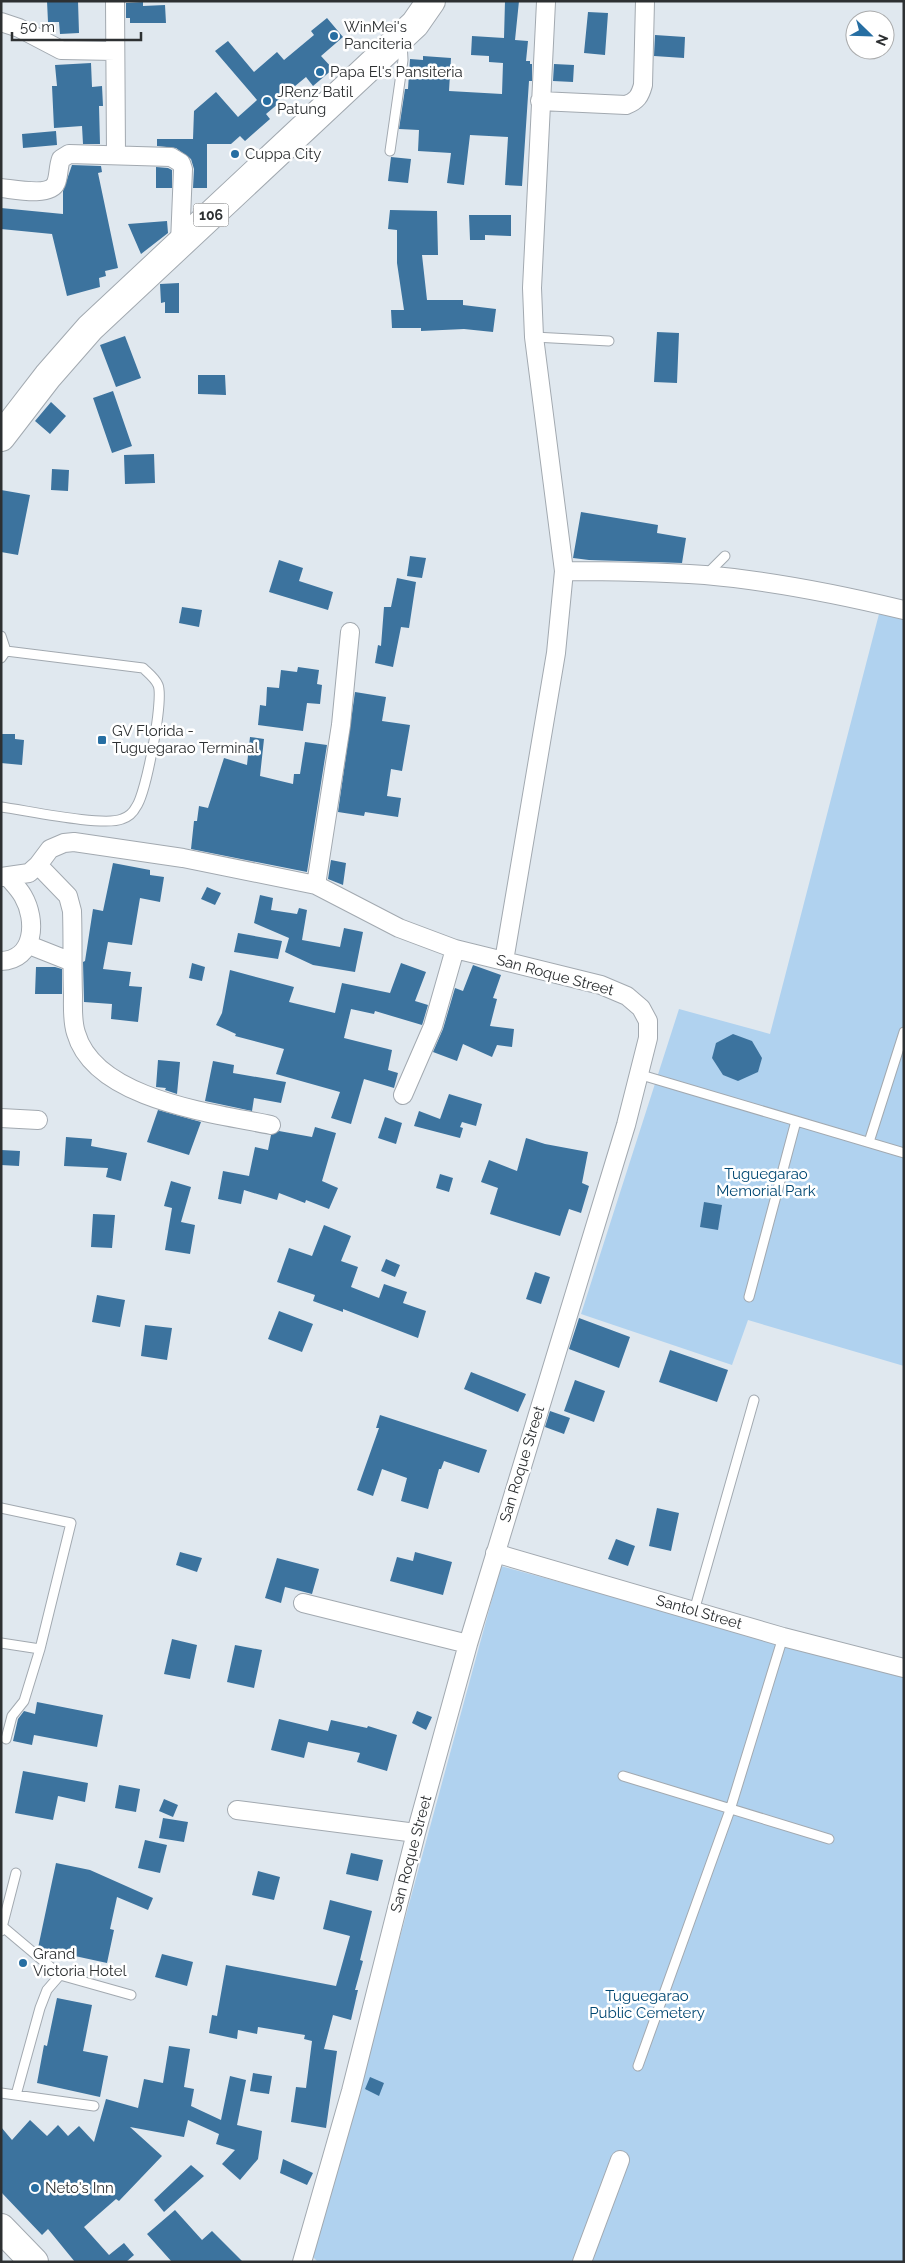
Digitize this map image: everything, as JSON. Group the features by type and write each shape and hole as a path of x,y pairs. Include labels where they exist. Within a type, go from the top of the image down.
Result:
{"highway":[{"name":"106","path":"1,437 48,376 90,328 415,24 431,1"},
{"path":"1,2228 34,2262"}],"street":[{"path":"115,1 116,155"},
{"path":"540,101 626,105 635,102 641,95 643,84 646,1"},
{"path":"504,961 556,653 564,571 534,337 532,288 546,2"},
{"path":"1,22 19,28 61,50 115,51"},
{"path":"1,188 40,191 49,189 56,182 60,159 69,154 171,157 181,163 183,169 180,243"},
{"path":"564,571 653,572 706,575 806,588 904,610"},
{"path":"316,885 341,724 350,632"},
{"name":"San Roque Street","path":"38,865 50,849 64,843 74,842 183,858 316,885 399,928 455,949 601,985 627,996 641,1008 648,1021 648,1038 626,1125 468,1644 416,1833 351,2091 302,2262"},
{"path":"5,877 29,873 38,865 68,896 72,911 72,962 76,1033 87,1056 104,1072 129,1087 155,1098 193,1109 271,1125"},
{"path":"1,961 8,961 21,955 29,945 31,929 23,896 5,877"},
{"path":"29,945 72,962"},
{"path":"403,1095 433,1026 455,949"},
{"path":"1,1118 38,1120"},
{"name":"Santol Street","path":"496,1553 783,1637 904,1668"},
{"path":"303,1603 468,1644"},
{"path":"237,1810 416,1833"},
{"path":"582,2262 620,2160"}],"lane":[{"path":"390,151 403,60 402,36"},
{"path":"534,337 609,342"},
{"path":"706,575 725,556"},
{"path":"1,636 4,655 143,668 153,677 158,686 159,703 144,791 137,807 129,816 120,820 102,821 1,807"},
{"path":"869,1142 904,1032"},
{"path":"638,1074 904,1153"},
{"path":"749,1297 796,1121"},
{"path":"694,1611 754,1400"},
{"path":"1,1508 71,1523 40,1649 24,1701 12,1716 6,1738"},
{"path":"638,2066 730,1810 783,1637"},
{"path":"1,1642 40,1649"},
{"path":"623,1776 829,1839"},
{"path":"16,1873 2,1929 60,1975 131,1994"},
{"path":"16,2095 40,2008 47,1990 60,1975"},
{"path":"1,2093 94,2106"}],"green space":[{"name":"Tuguegarao Memorial Park","path":"879,614 904,619 904,1366 748,1320 732,1365 581,1314 679,1009 770,1034"},
{"name":"Tuguegarao Public Cemetery","path":"501,1566 904,1676 904,2262 318,2262 313,2257"}],"building":[{"path":"47,1 78,1 79,33 60,34 59,22 48,22"},
{"path":"505,1 519,1 515,40 528,41 526,61 530,61 530,64 532,64 532,81 529,81 522,186 505,185 508,137 470,135 464,185 447,183 451,153 418,151 419,130 399,129 405,89 408,89 410,59 423,60 423,56 451,58 449,91 502,94 503,63 489,62 489,56 471,55 472,36 504,38"},
{"path":"143,2 143,6 165,5 166,23 130,23 130,18 126,18 126,3"},
{"path":"588,12 608,13 605,55 584,53"},
{"path":"327,18 343,37 321,56 333,69 313,86 306,77 277,101 279,103 266,114 270,119 245,141 240,136 231,144 207,144 207,188 193,188 194,169 191,159 176,148 157,146 157,139 193,139 194,111 216,92 238,117 257,100 215,51 228,41 254,72 277,52 284,60 314,35 311,31"},
{"path":"655,35 685,37 684,58 654,56"},
{"path":"91,63 92,87 102,86 103,106 99,106 100,144 83,144 82,126 54,128 52,86 57,86 55,65"},
{"path":"554,64 574,65 573,82 553,81"},
{"path":"56,131 57,145 23,148 22,134"},
{"path":"391,157 411,159 408,183 388,181"},
{"path":"72,165 101,166 102,172 98,173 118,268 105,271 106,276 99,278 100,287 67,296 52,234 1,229 1,208 63,214 63,191"},
{"path":"156,167 172,170 172,188 156,188"},
{"path":"390,210 437,211 438,255 422,255 427,300 463,300 463,305 496,309 493,332 464,329 421,331 421,328 392,328 391,310 404,310 397,263 397,230 388,229"},
{"path":"469,215 511,215 511,236 485,235 485,240 470,240"},
{"path":"167,221 168,233 141,254 128,224"},
{"path":"179,283 179,313 165,313 165,302 161,303 160,284"},
{"path":"657,332 679,333 677,383 654,382"},
{"path":"125,336 141,378 116,387 100,345"},
{"path":"198,375 225,375 226,395 198,394"},
{"path":"113,391 132,446 112,453 93,398"},
{"path":"51,402 66,416 50,434 35,421"},
{"path":"154,454 155,483 125,484 124,455"},
{"path":"52,469 69,470 68,491 51,490"},
{"path":"1,490 30,495 18,555 1,552"},
{"path":"581,512 658,525 657,533 686,538 682,563 573,558"},
{"path":"410,556 426,558 422,578 407,576"},
{"path":"279,560 303,568 299,581 333,592 328,610 269,592"},
{"path":"397,578 416,582 409,628 401,627 393,667 375,663 378,645 381,646 384,607 391,607"},
{"path":"182,607 202,610 199,627 179,623"},
{"path":"298,667 319,670 317,684 322,685 320,704 307,703 303,731 258,725 260,705 266,706 267,687 279,688 281,670 297,672"},
{"path":"355,692 386,697 382,721 410,725 402,771 391,769 387,796 401,798 398,817 365,812 364,816 338,812"},
{"path":"1,734 15,734 15,739 24,740 22,765 1,763"},
{"path":"250,737 264,739 260,776 293,784 294,774 300,774 305,742 327,745 307,872 191,849 194,821 197,821 199,806 208,808 224,758 247,765"},
{"path":"331,860 346,863 343,885 328,879"},
{"path":"113,863 150,870 150,875 164,877 160,902 140,898 132,945 108,942 103,969 131,972 129,986 142,987 138,1022 111,1019 112,1004 84,1002 83,962 85,961 93,909 103,911"},
{"path":"207,887 221,893 215,905 201,899"},
{"path":"260,895 273,898 271,910 297,914 299,908 307,910 302,940 340,947 344,928 363,932 355,972 313,965 285,952 289,938 254,923"},
{"path":"238,933 282,941 278,959 234,952"},
{"path":"192,963 205,967 202,981 189,978"},
{"path":"401,963 426,972 415,1001 428,1005 423,1022 422,1025 375,1011 374,1014 351,1009 344,1038 392,1050 388,1070 398,1073 394,1088 364,1079 351,1124 331,1118 340,1092 276,1074 284,1049 235,1036 236,1034 216,1025 222,1013 230,970 294,987 289,1002 335,1013 342,983 390,993"},
{"path":"473,965 501,975 493,998 497,999 490,1026 514,1029 512,1047 497,1045 492,1057 463,1044 457,1061 433,1052 443,1029 455,988 463,991"},
{"path":"36,967 62,969 62,994 35,994"},
{"path":"733,1034 752,1041 762,1058 758,1072 738,1081 723,1075 712,1058 716,1043"},
{"path":"158,1060 180,1062 177,1094 165,1090 166,1088 156,1087"},
{"path":"213,1061 234,1065 233,1073 286,1082 281,1103 254,1098 252,1111 205,1101"},
{"path":"449,1094 482,1104 476,1126 462,1122 460,1127 463,1128 460,1138 414,1126 419,1111 440,1119"},
{"path":"158,1110 201,1122 189,1155 147,1142"},
{"path":"385,1117 402,1123 396,1144 378,1138"},
{"path":"315,1127 336,1133 322,1181 338,1188 329,1209 306,1200 305,1203 279,1193 277,1200 244,1190 241,1204 218,1199 223,1171 249,1176 255,1147 268,1150 271,1135 279,1131 312,1137"},
{"path":"66,1137 92,1139 91,1146 127,1153 121,1181 106,1177 108,1168 64,1166"},
{"path":"526,1138 545,1144 588,1152 582,1183 589,1186 581,1213 569,1209 560,1236 490,1214 498,1188 481,1182 489,1160 517,1171"},
{"path":"1,1150 20,1151 19,1166 1,1165"},
{"path":"440,1174 453,1178 449,1192 436,1188"},
{"path":"171,1181 191,1187 181,1222 195,1225 190,1254 165,1250 172,1208 164,1206"},
{"path":"704,1202 722,1205 718,1230 700,1227"},
{"path":"93,1214 115,1215 112,1248 91,1247"},
{"path":"324,1225 351,1236 341,1261 358,1267 351,1287 379,1298 384,1284 407,1292 403,1303 426,1311 418,1338 343,1309 343,1312 313,1301 315,1295 277,1282 289,1248 312,1256"},
{"path":"386,1259 400,1265 395,1277 381,1271"},
{"path":"535,1272 550,1277 541,1304 526,1299"},
{"path":"97,1295 125,1300 120,1327 92,1322"},
{"path":"279,1311 313,1324 302,1352 268,1339"},
{"path":"579,1318 630,1337 619,1368 569,1349"},
{"path":"145,1325 172,1328 167,1360 141,1356"},
{"path":"670,1350 728,1370 717,1402 659,1382"},
{"path":"471,1372 526,1394 518,1412 464,1389"},
{"path":"575,1380 605,1391 594,1422 564,1411"},
{"path":"550,1411 570,1418 564,1434 545,1427"},
{"path":"380,1415 487,1450 479,1473 444,1461 441,1469 439,1469 428,1509 401,1501 407,1478 382,1469 373,1496 357,1490 379,1428 376,1428"},
{"path":"657,1508 679,1513 671,1551 649,1546"},
{"path":"616,1539 635,1546 628,1566 608,1559"},
{"path":"180,1552 202,1558 197,1572 176,1565"},
{"path":"415,1552 452,1562 443,1595 390,1581 397,1557 413,1561"},
{"path":"277,1558 319,1569 312,1594 285,1587 281,1603 265,1598"},
{"path":"172,1639 197,1645 190,1679 164,1674"},
{"path":"235,1645 262,1650 254,1688 227,1682"},
{"path":"37,1702 103,1715 97,1747 34,1735 32,1745 13,1741 18,1719 24,1711 35,1714"},
{"path":"417,1711 432,1717 426,1730 412,1723"},
{"path":"279,1719 328,1731 331,1720 367,1728 368,1726 397,1735 387,1771 357,1762 360,1753 308,1742 304,1758 271,1750"},
{"path":"23,1771 88,1783 85,1802 58,1796 53,1820 15,1813"},
{"path":"119,1785 140,1789 136,1812 115,1808"},
{"path":"164,1799 178,1805 173,1817 159,1811"},
{"path":"163,1818 188,1822 184,1842 159,1838"},
{"path":"145,1840 167,1845 160,1873 138,1868"},
{"path":"351,1853 383,1860 378,1881 346,1874"},
{"path":"56,1863 90,1870 153,1898 148,1910 117,1897 110,1929 114,1930 107,1963 38,1948"},
{"path":"258,1871 280,1877 274,1900 252,1895"},
{"path":"330,1900 372,1911 360,1960 363,1961 355,1990 358,1990 351,2020 333,2015 324,2049 337,2051 326,2128 291,2122 296,2087 306,2088 312,2041 304,2039 305,2035 258,2027 257,2034 238,2030 237,2039 209,2033 212,2015 217,2016 226,1965 336,1986 350,1936 323,1929"},
{"path":"162,1954 193,1962 187,1986 155,1977"},
{"path":"57,1998 92,2005 83,2051 108,2056 100,2097 37,2083 44,2045 47,2046"},
{"path":"169,2046 190,2049 184,2087 194,2089 191,2106 221,2120 230,2076 246,2080 237,2125 262,2131 258,2159 240,2180 222,2164 235,2150 216,2144 219,2134 188,2120 184,2137 130,2127 162,2156 119,2201 116,2199 84,2227 109,2255 124,2243 134,2255 126,2262 75,2262 48,2229 42,2235 1,2192 1,2127 12,2140 30,2120 47,2136 58,2125 68,2136 79,2126 94,2142 106,2099 138,2108 144,2079 163,2083"},
{"path":"253,2073 272,2076 269,2094 250,2091"},
{"path":"370,2077 384,2083 379,2096 365,2089"},
{"path":"283,2159 313,2173 307,2185 280,2173"},
{"path":"191,2165 204,2176 164,2212 154,2200"},
{"path":"175,2210 202,2240 212,2231 243,2262 172,2262 147,2234"}],"place":[{"name":"WinMei's Panciteria","path":"334,36"},
{"name":"Papa El's Pansiteria","path":"320,72"},
{"name":"JRenz Batil Patung","path":"267,101"},
{"name":"Cuppa City","path":"235,154"},
{"name":"GV Florida - Tuguegarao Terminal","path":"102,740"},
{"name":"Grand Victoria Hotel","path":"23,1963"},
{"name":"Neto's Inn","path":"35,2188"}]}
